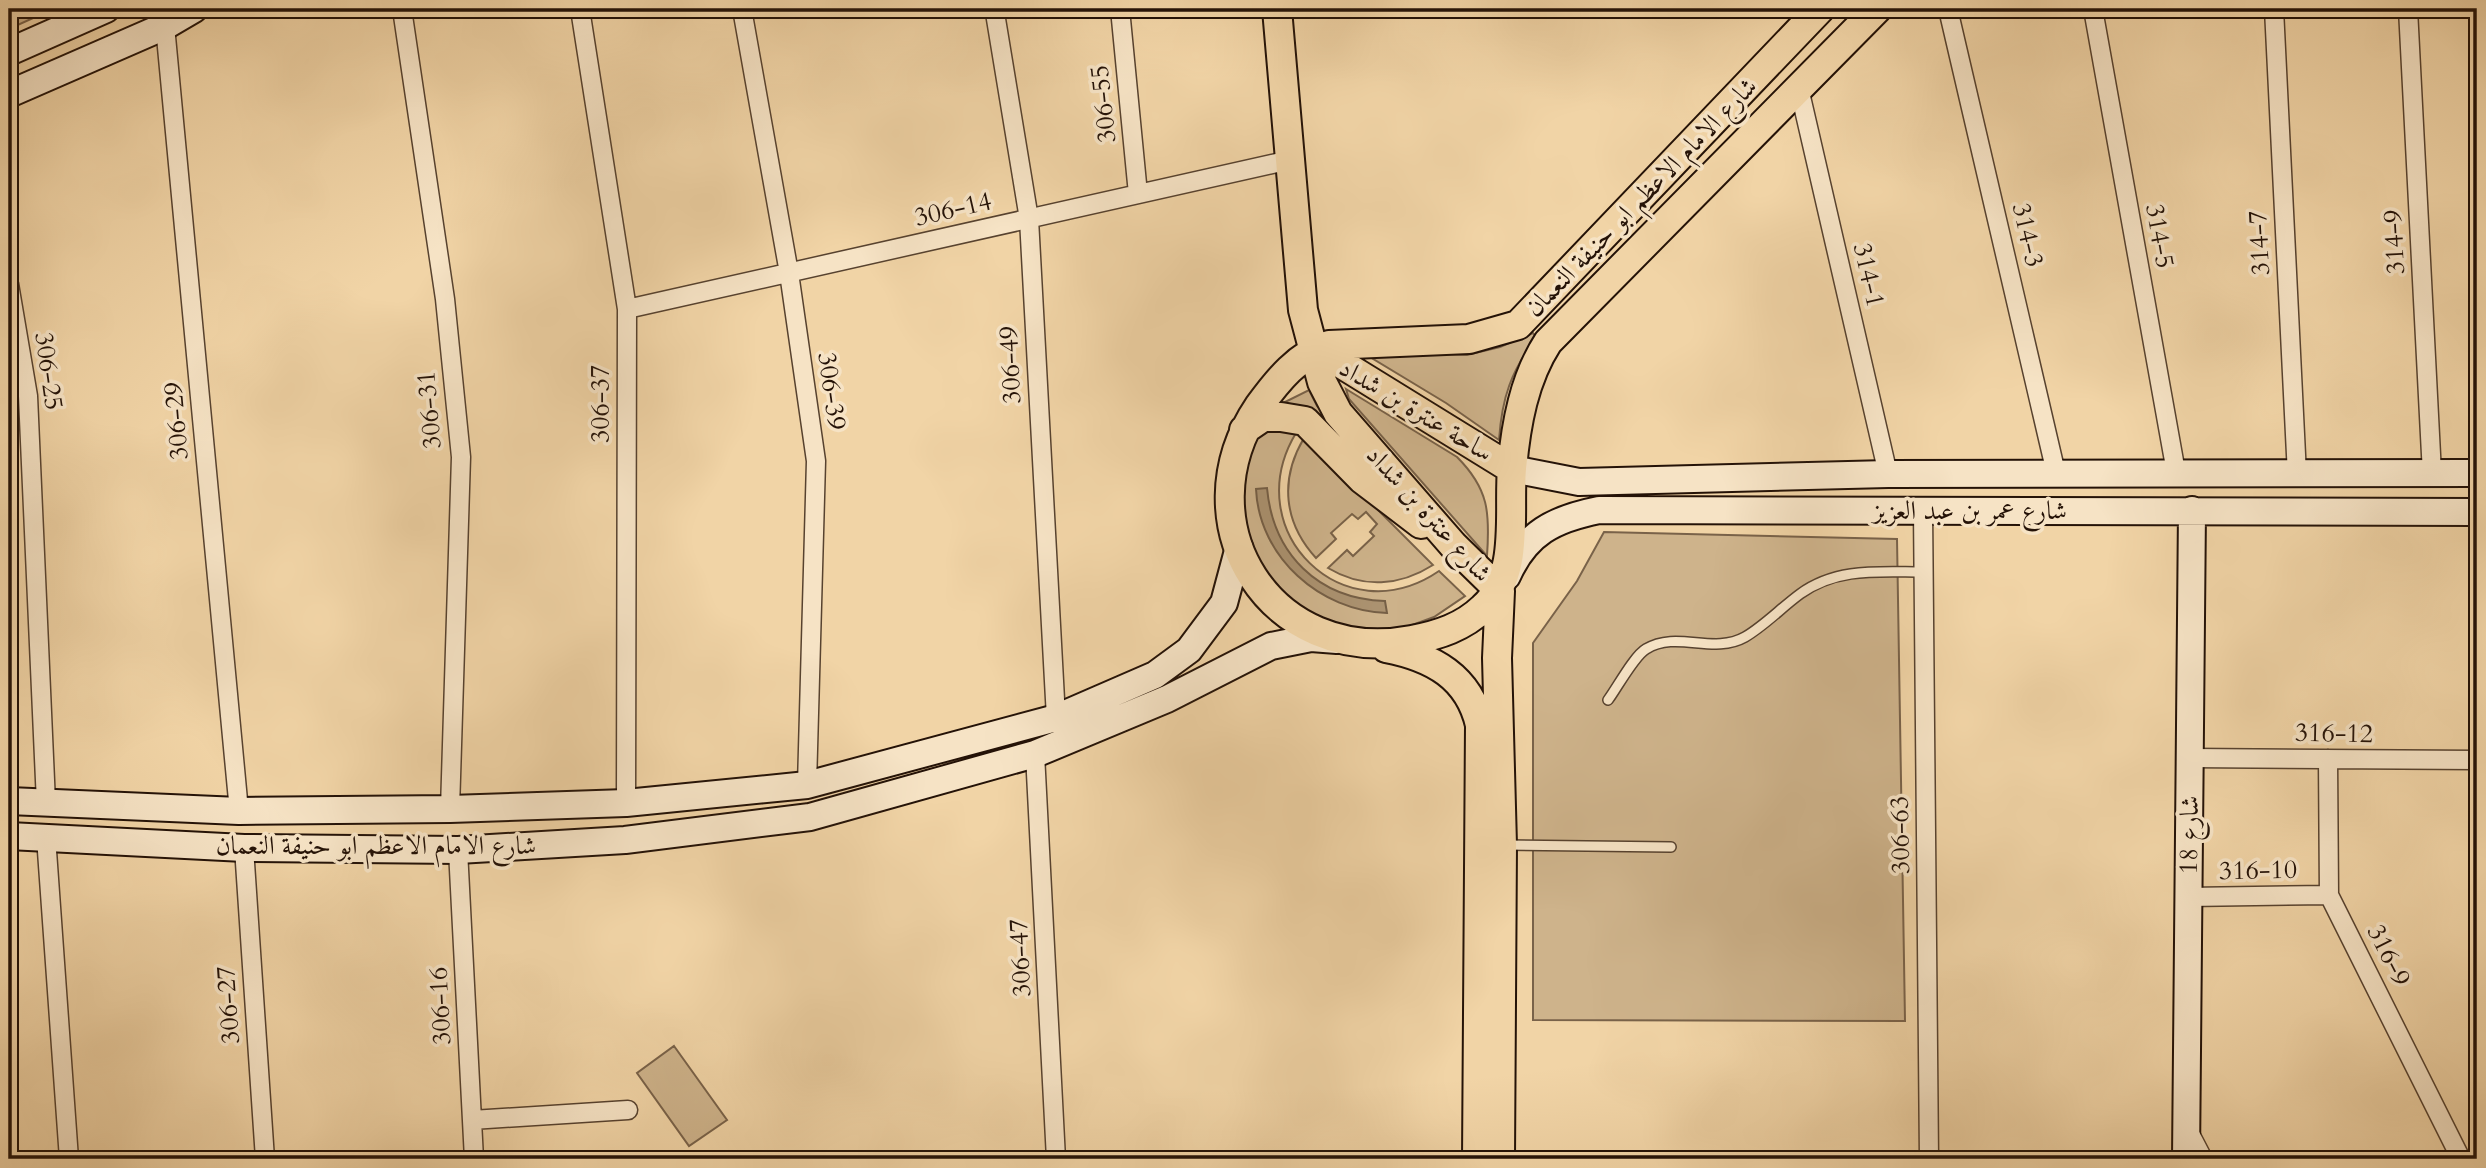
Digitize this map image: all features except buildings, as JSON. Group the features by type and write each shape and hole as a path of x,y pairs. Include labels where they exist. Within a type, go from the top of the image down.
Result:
{"main road":[{"name":"شارع عنترة بن شداد","path":"1277,9 1303,310 1322,382 1338,413 1452,545 1500,590 1497,657 1502,845 1500,1159"},
{"name":"شارع الامام الاعظم ابو حنيفة النعمان","path":"1313,350 1345,343 1469,339 1518,325 1820,9"},
{"name":"شارع الامام الاعظم ابو حنيفة النعمان","path":"1512,469 1529,377 1548,342 1877,9"},
{"name":"ساحة عنترة بن شداد","path":"1313,350 1337,361 1512,469 1511,535 1500,590 1464,623 1437,635 1369,645 1338,640 1308,629 1281,611 1259,587 1233,530 1230,488 1235,452 1244,430 1289,369 1313,350"},
{"path":"1244,430 1263,417 1281,416 1305,421 1362,479 1402,512 1452,545"},
{"path":"1369,645 1418,656 1449,674 1466,688 1475,703 1480,725 1477,1159"}],"street":[{"path":"9,52 106,9"},
{"path":"9,94 165,26 194,9"},
{"name":"306-31","path":"402,9 445,299 461,457 450,809"},
{"name":"306-37","path":"580,9 627,309 626,803"},
{"name":"306-39","path":"742,9 789,273 816,461 807,785"},
{"name":"306-55","path":"1120,9 1138,194"},
{"name":"314-3","path":"1948,9 2056,473"},
{"name":"314-5","path":"2093,9 2176,472"},
{"name":"314-7","path":"2274,9 2297,475"},
{"name":"314-9","path":"2408,9 2432,474"},
{"name":"306-49","path":"995,13 1029,219 1056,718"},
{"name":"306-29","path":"165,26 239,811"},
{"name":"314-1","path":"1799,88 1888,474"},
{"name":"306-14","path":"627,309 1290,160"},
{"name":"306-25","path":"9,284 28,396 46,803"},
{"name":"شارع عمر بن عبد العزيز","path":"1512,469 1579,482 1888,474 2477,473"},
{"name":"شارع عمر بن عبد العزيز","path":"1500,590 1529,539 1546,526 1566,517 1599,510 2477,512"},
{"name":"306-63","path":"1923,510 1929,1159"},
{"name":"شارع 18","path":"2186,1159 2192,510"},
{"name":"شارع الامام الاعظم ابو حنيفة النعمان","path":"9,801 239,811 450,809 626,803 807,785 1056,718 1155,675 1189,650 1224,603 1239,547"},
{"name":"شارع الامام الاعظم ابو حنيفة النعمان","path":"9,836 244,848 458,850 625,840 810,817 915,790 1035,754 1167,699 1271,646 1311,638 1338,640"},
{"name":"306-47","path":"1035,754 1056,1159"},
{"name":"316-12","path":"2190,758 2477,760"},
{"name":"316-9","path":"2328,759 2329,895 2461,1159"},
{"path":"46,837 69,1159"},
{"name":"306-27","path":"244,848 265,1159"},
{"name":"306-16","path":"458,850 474,1159"},
{"name":"316-10","path":"2188,897 2329,895"},
{"path":"472,1120 628,1110"},
{"path":"2186,1126 2203,1159"}],"lane":[{"path":"1608,700 1644,649 1667,641 1723,646 1745,637 1802,593 1828,578 1856,572 1923,572"},
{"path":"1502,845 1671,847"}],"shaded area":[{"path":"9,9 53,9 9,29"},
{"path":"1533,333 1536,337 1520,362 1505,398 1499,440 1446,403 1370,357 1381,351 1467,355 1500,347"},
{"path":"1346,389 1457,457 1468,469 1485,502 1487,556 1349,399"},
{"path":"1309,390 1317,406 1399,498 1281,404"},
{"path":"1268,423 1296,433 1281,470 1280,505 1290,537 1310,563 1336,582 1368,591 1403,588 1439,571 1465,596 1434,617 1404,628 1374,631 1323,622 1286,600 1252,558 1238,474 1245,447"},
{"path":"1304,438 1433,565 1408,577 1381,582 1355,579 1328,568 1347,550 1353,556 1374,536 1370,532 1377,524 1366,512 1358,519 1352,514 1331,533 1336,539 1316,558 1297,530 1289,501 1291,470"},
{"path":"1267,488 1271,512 1279,533 1289,552 1303,568 1320,582 1339,592 1385,601 1387,613 1362,610 1339,602 1317,591 1298,576 1281,558 1268,537 1260,514 1256,489"},
{"path":"1604,532 1897,539 1905,1021 1533,1020 1533,643 1577,581"},
{"path":"674,1046 727,1120 689,1146 637,1073"}]}
